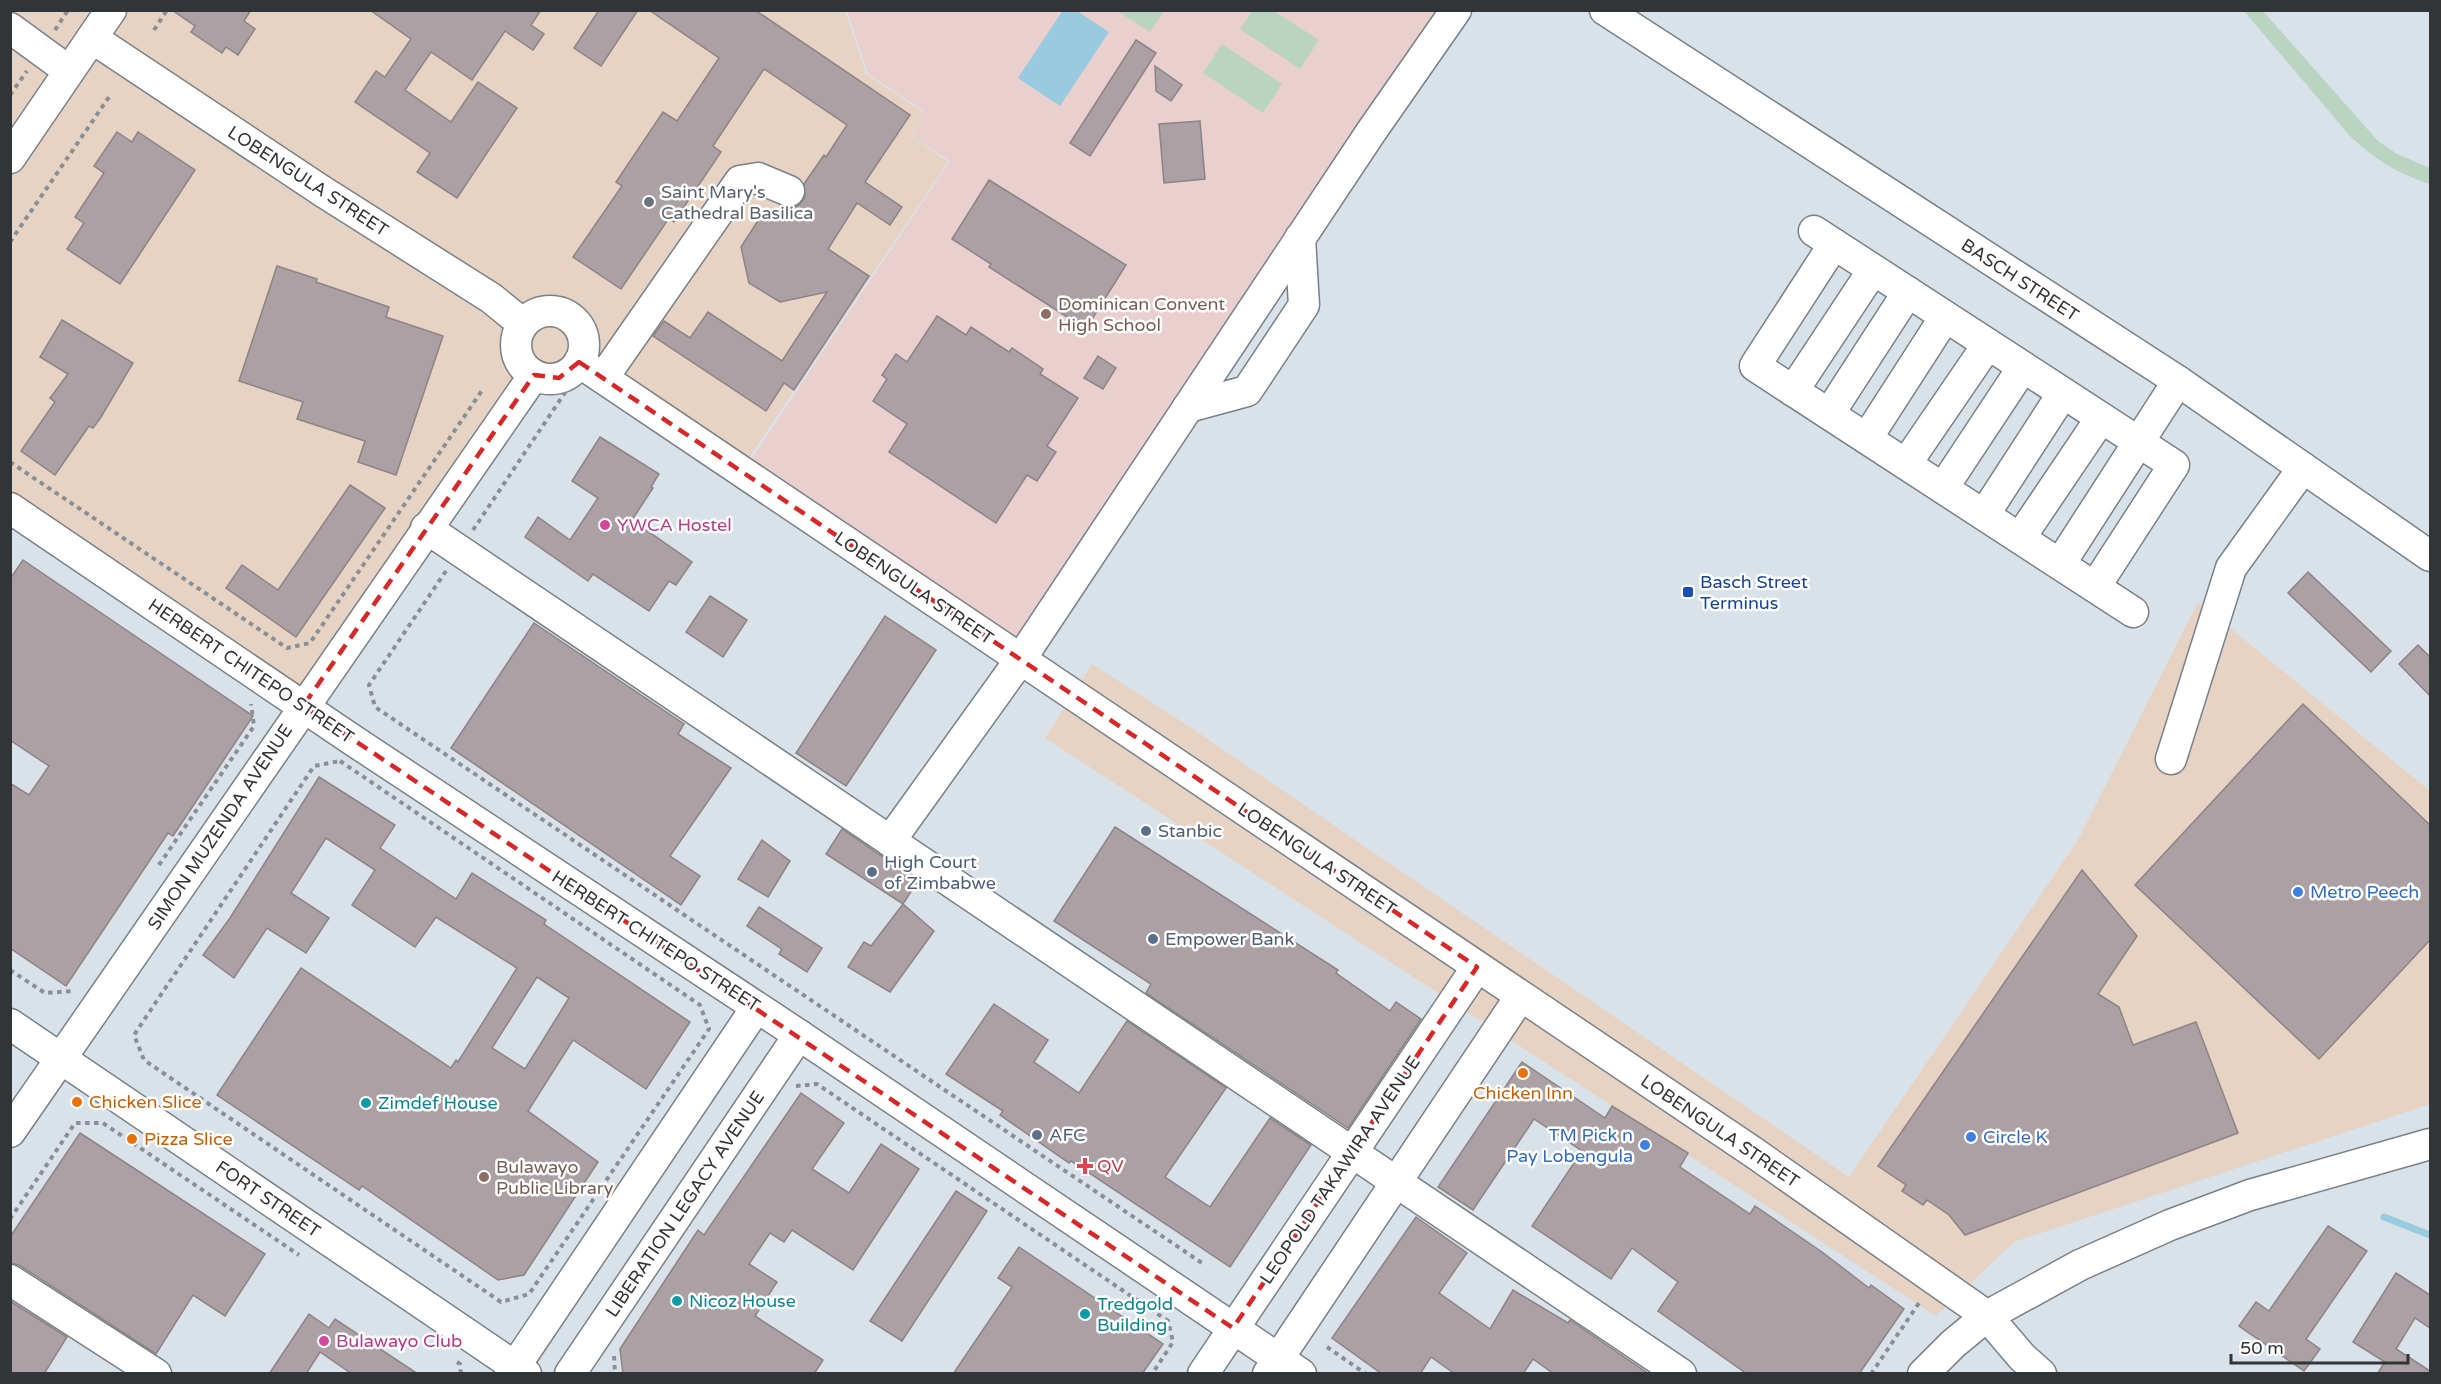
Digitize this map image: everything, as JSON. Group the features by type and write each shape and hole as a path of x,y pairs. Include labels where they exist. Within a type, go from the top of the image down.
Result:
{"street":[{"path":"10,158 111,10"},
{"path":"890,841 1020,660 1300,238 1456,10"},
{"name":"BASCH STREET","path":"1605,10 2178,381 2430,556"},
{"path":"10,28 69,71"},
{"name":"LOBENGULA STREET","path":"93,38 322,191 491,298 523,324"},
{"path":"591,370 582,333 575,321 563,313 548,310 534,314 523,324 516,337 516,352 522,365 534,375 546,379 559,378 571,372 591,370 740,181 758,178 789,191"},
{"path":"1188,407 1247,391 1298,315 1304,305 1300,238"},
{"path":"2095,587 2174,465 1824,238 1755,366 2133,612"},
{"path":"1793,391 1874,270"},
{"path":"1829,414 1908,292"},
{"path":"1866,438 1945,317"},
{"path":"1906,464 1988,344"},
{"path":"1943,488 2023,367"},
{"name":"LOBENGULA STREET","path":"591,370 1753,1152 1987,1316 2022,1357 2041,1374"},
{"name":"SIMON MUZENDA AVENUE","path":"10,1132 534,375"},
{"path":"2060,564 2178,381"},
{"path":"1984,515 2063,393"},
{"path":"2020,538 2101,418"},
{"path":"2171,759 2231,568 2303,468"},
{"name":"HERBERT CHITEPO STREET","path":"10,508 1233,1328 1282,1368"},
{"path":"426,528 1681,1374"},
{"name":"LEOPOLD TAKAWIRA AVENUE","path":"1203,1374 1477,967"},
{"path":"1282,1368 1396,1182 1520,997"},
{"path":"517,1371 756,1008"},
{"name":"FORT STREET","path":"10,1024 517,1371"},
{"name":"LIBERATION LEGACY AVENUE","path":"570,1374 799,1035"},
{"path":"1923,1374 1953,1344 1987,1316 2080,1265 2170,1225 2250,1195 2430,1144"},
{"path":"10,1280 156,1374"}],"path":[{"path":"154,30 167,10"},
{"path":"10,242 109,97"},
{"path":"10,462 287,648 310,643 483,389"},
{"path":"566,391 369,685 375,707 1205,1265"},
{"path":"153,874 254,726 251,700"},
{"path":"340,761 700,1005 709,1029 529,1294 501,1302 144,1060 134,1035 314,766 340,761"},
{"path":"10,970 45,993 73,992 80,982"},
{"path":"793,1086 817,1084 1168,1321 1173,1342 1152,1374"},
{"path":"10,1220 75,1123 103,1123 301,1257"},
{"path":"1871,1374 1923,1297"},
{"path":"1327,1347 1366,1374"},
{"path":"613,1351 615,1374"},
{"path":"450,1357 460,1364 461,1374"}],"highlighted area":[{"path":"579,362 1477,967 1233,1328 303,706 534,375 559,378"}],"shaded area":[{"path":"11,11 845,11 866,74 925,113 910,136 948,162 742,468 568,370 558,375 546,375 299,704 11,506"},
{"name":"Dominican Convent High School","path":"847,11 1448,11 1017,652 746,467 950,161 911,136 926,112 868,74"},
{"path":"2198,602 2430,791 2430,1104 2014,1242 1936,1316 1045,738 1092,664 1190,727 1849,1177 2078,840"}],"green space":[{"path":"1117,11 1164,11 1150,32"},
{"path":"1252,11 1274,11 1319,40 1300,69 1240,29"},
{"path":"2244,11 2263,11 2378,141 2397,154 2430,168 2430,184 2407,176 2387,165 2349,135"},
{"path":"1222,44 1282,84 1263,113 1203,73"}],"water":[{"path":"1063,10 1077,11 1109,32 1060,106 1018,78"}],"building":[{"path":"172,10 251,10 244,21 255,29 238,55 226,47 222,53 191,32 195,26"},
{"path":"370,10 541,10 531,25 544,34 533,50 505,31 472,80 431,52 405,90 451,122 478,82 517,108 457,198 417,172 430,153 355,102 376,71 385,77 411,39"},
{"path":"599,10 638,10 601,66 574,48"},
{"path":"649,10 755,10 910,115 865,182 902,207 890,225 857,203 828,249 869,276 794,390 784,383 766,411 653,336 664,321 690,338 708,312 782,361 827,292 780,302 749,283 741,247 761,216 782,211 784,207 792,208 800,204 805,197 804,184 824,155 826,157 847,125 764,69 713,146 721,152 674,222 669,218 621,289 573,257 622,186 616,182 663,112 677,121 719,58"},
{"path":"1136,40 1156,53 1090,156 1070,143"},
{"path":"1155,66 1182,85 1171,101 1156,91"},
{"path":"1200,121 1205,179 1164,183 1159,124"},
{"path":"117,132 132,142 138,132 195,170 120,284 67,249 84,223 75,217 104,173 94,166"},
{"path":"989,180 1126,265 1086,329 989,267 991,264 952,239"},
{"path":"277,266 389,307 386,317 443,336 396,475 358,462 365,441 297,419 303,402 239,381"},
{"path":"937,316 966,335 971,327 1009,352 1012,348 1043,369 1040,374 1078,398 1047,446 1056,452 1037,481 1027,475 996,523 889,452 907,424 873,401 887,379 882,375 896,354 907,362"},
{"path":"62,320 133,363 101,417 93,428 89,426 55,475 21,451 55,402 50,398 68,374 40,357"},
{"path":"1098,356 1116,368 1103,389 1084,378"},
{"path":"600,437 659,474 651,487 653,488 632,520 692,562 676,585 669,581 649,611 593,574 588,581 525,537 538,517 570,540 598,498 572,481"},
{"path":"350,485 385,508 296,637 226,588 242,565 278,590"},
{"path":"23,560 253,716 173,836 168,833 66,986 10,948 10,783 29,795 49,766 10,740 10,579"},
{"path":"2308,572 2391,651 2371,672 2288,593"},
{"path":"710,596 747,620 723,657 686,632"},
{"path":"885,616 936,650 846,786 796,753"},
{"path":"534,623 684,724 678,734 731,768 670,856 700,876 681,905 451,748"},
{"path":"2418,645 2430,657 2430,696 2399,664"},
{"path":"2303,704 2430,825 2430,940 2319,1059 2135,885"},
{"path":"319,777 395,825 380,848 456,899 472,873 546,920 544,924 690,1022 646,1089 573,1040 528,1111 598,1162 524,1275 498,1280 362,1186 359,1190 217,1095 301,968 451,1068 456,1060 458,1062 517,968 436,917 415,947 352,905 375,870 326,838 291,893 329,918 306,953 267,928 234,978 203,955 230,918","holes":["537,977 569,998 525,1069 492,1048"]},
{"path":"1115,827 1338,970 1336,973 1390,1011 1396,1002 1421,1019 1348,1128 1146,993 1151,984 1054,921"},
{"path":"842,829 918,881 903,904 826,854"},
{"path":"762,840 790,861 768,897 738,879"},
{"path":"2082,870 2137,936 2098,994 2119,1007 2133,1045 2196,1022 2238,1133 1965,1235 1949,1215 1927,1200 1923,1205 1902,1191 1906,1185 1878,1166"},
{"path":"903,904 934,931 890,992 848,967 864,942 871,946"},
{"path":"759,907 822,948 807,972 779,954 782,949 747,926"},
{"path":"994,1004 1048,1040 1034,1062 1079,1093 1127,1021 1226,1088 1165,1177 1210,1207 1270,1118 1311,1145 1230,1267 1071,1161 1069,1163 1000,1115 1003,1111 946,1074"},
{"path":"1522,1062 1605,1118 1612,1106 1688,1153 1680,1167 1750,1214 1755,1206 1869,1288 1871,1285 1904,1309 1859,1374 1747,1374 1658,1311 1678,1282 1632,1248 1611,1279 1532,1226 1582,1151 1534,1119 1473,1210 1438,1187"},
{"path":"801,1093 844,1123 812,1169 849,1193 881,1144 919,1169 853,1270 792,1230 784,1242 770,1233 749,1264 777,1282 755,1316 823,1360 814,1374 623,1374 620,1349 698,1230 704,1235"},
{"path":"80,1133 265,1254 225,1316 193,1295 156,1354 19,1265 10,1263 10,1237"},
{"path":"956,1191 987,1211 902,1341 870,1321"},
{"path":"1416,1217 1467,1253 1439,1293 1490,1329 1513,1290 1568,1323 1570,1320 1649,1374 1554,1374 1533,1359 1523,1374 1455,1374 1431,1357 1420,1374 1382,1374 1332,1338"},
{"path":"2328,1226 2367,1251 2306,1339 2320,1349 2304,1371 2239,1326 2256,1302 2269,1311"},
{"name":"Tredgold Building","path":"1019,1247 1163,1344 1142,1374 953,1374 1012,1287 998,1278"},
{"path":"2396,1273 2430,1295 2430,1328 2415,1318 2396,1349 2430,1371 2430,1374 2377,1374 2385,1362 2353,1342"},
{"path":"10,1301 67,1337 44,1374 10,1374"},
{"name":"Bulawayo Club","path":"309,1314 329,1328 335,1319 418,1374 352,1374 320,1352 306,1374 269,1374"}],"waterway":[{"path":"2384,1217 2430,1235"}],"place":[{"name":"Saint Mary's Cathedral Basilica","path":"649,202"},
{"name":"Dominican Convent High School","path":"1046,314"},
{"name":"YWCA Hostel","path":"605,525"},
{"name":"Basch Street Terminus","path":"1688,592"},
{"name":"Stanbic","path":"1146,831"},
{"name":"High Court of Zimbabwe","path":"872,872"},
{"name":"Metro Peech","path":"2298,892"},
{"name":"Empower Bank","path":"1153,939"},
{"name":"Chicken Inn","path":"1523,1073"},
{"name":"Chicken Slice","path":"77,1102"},
{"name":"Zimdef House","path":"366,1103"},
{"name":"AFC","path":"1037,1135"},
{"name":"Circle K","path":"1971,1137"},
{"name":"Pizza Slice","path":"132,1139"},
{"name":"TM Pick n Pay Lobengula","path":"1645,1145"},
{"name":"QV","path":"1085,1166"},
{"name":"Bulawayo Public Library","path":"484,1177"},
{"name":"Nicoz House","path":"677,1301"},
{"name":"Tredgold Building","path":"1085,1314"},
{"name":"Bulawayo Club","path":"324,1341"}]}
